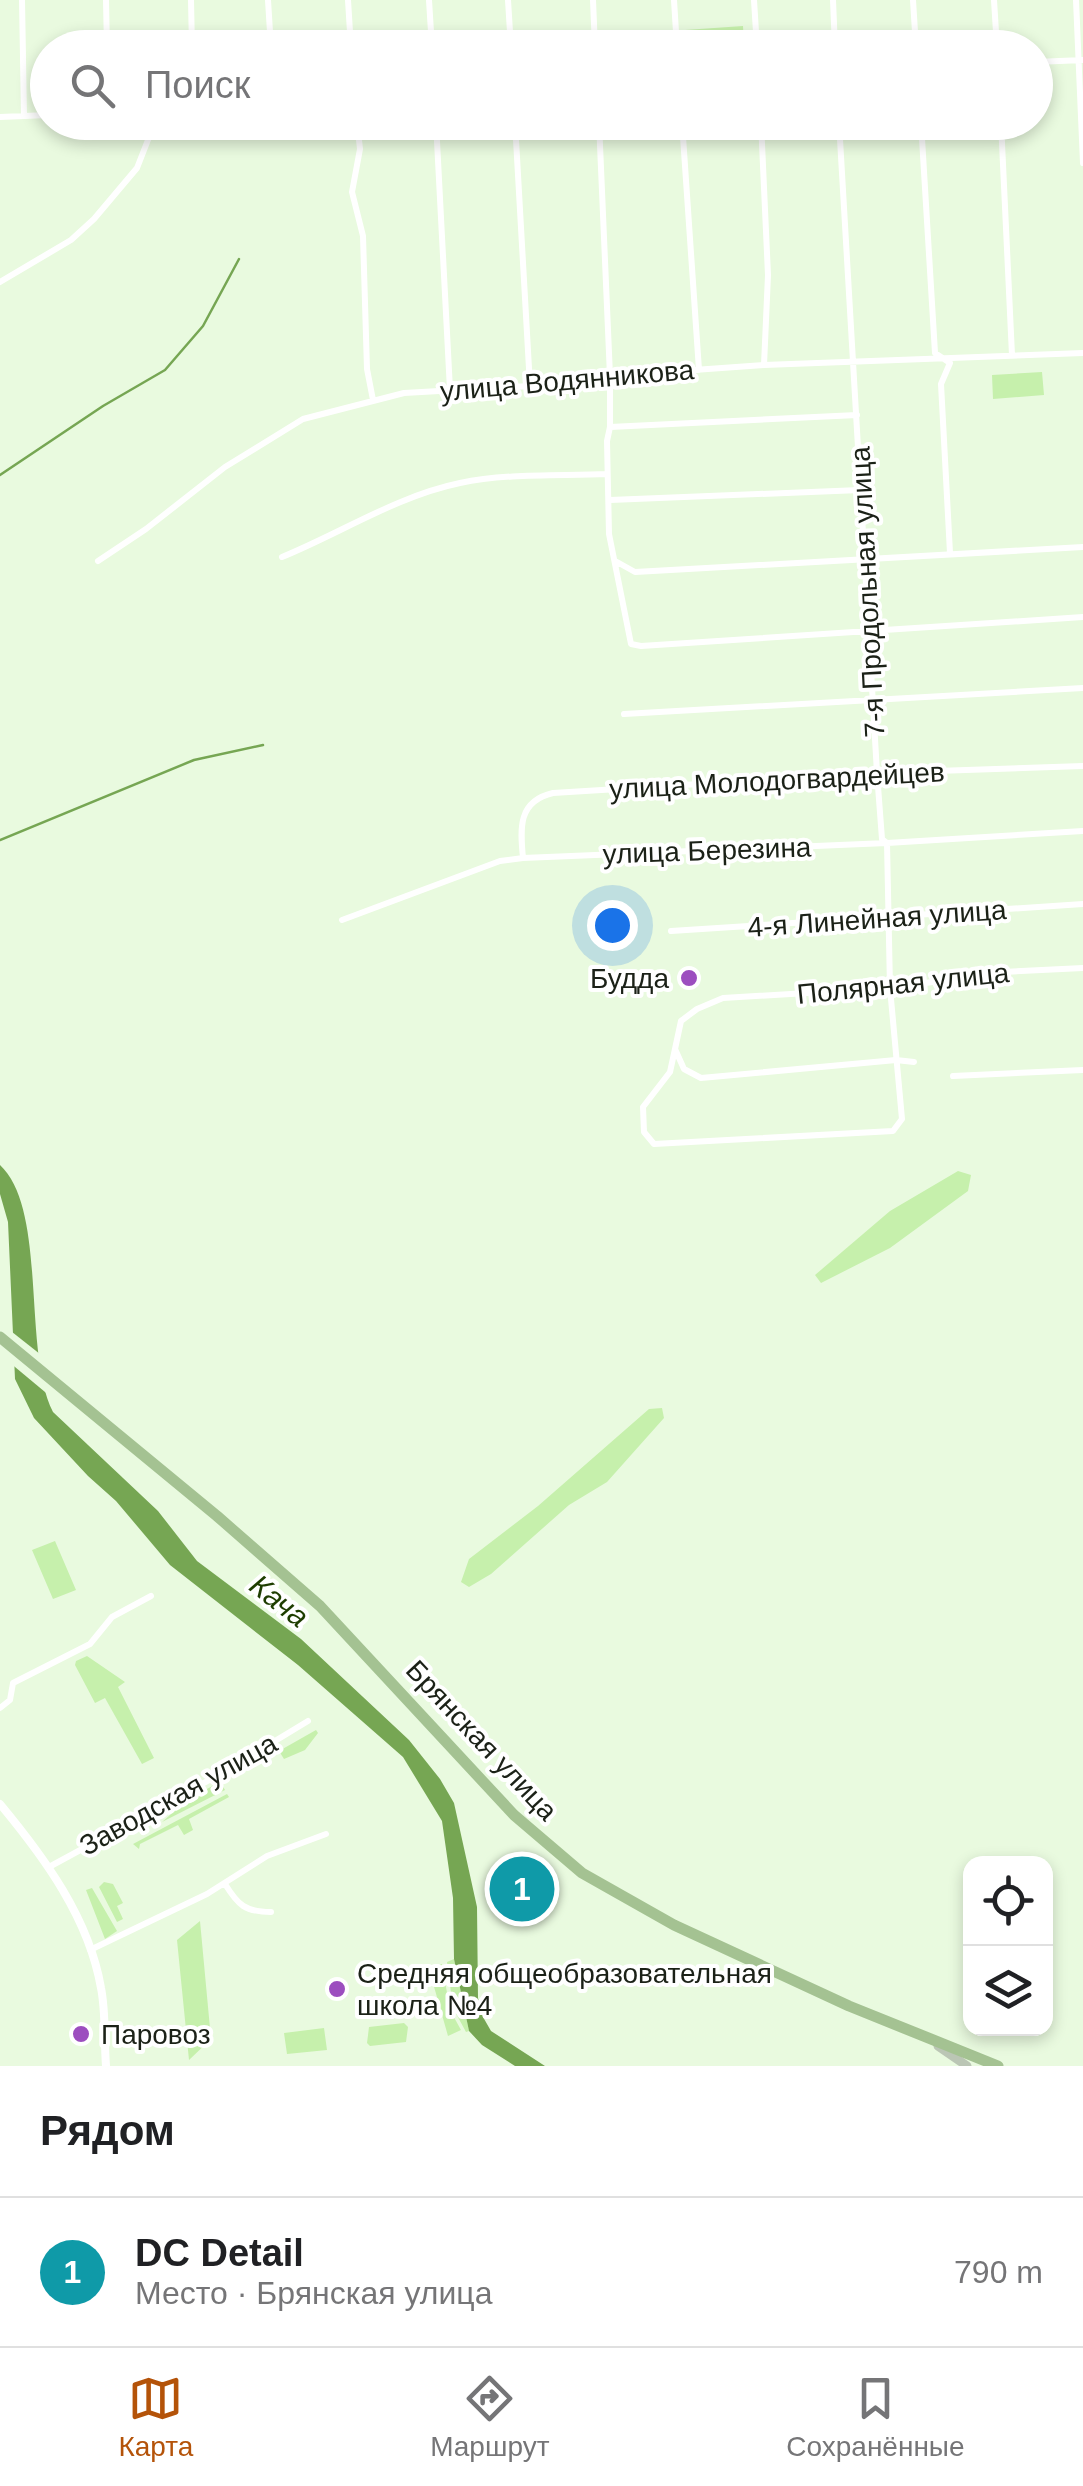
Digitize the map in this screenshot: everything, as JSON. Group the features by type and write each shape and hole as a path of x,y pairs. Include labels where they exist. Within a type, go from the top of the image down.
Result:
{"highway":[{"name":"Брянская улица","path":"2,1339 320,1606 490,1790 582,1873 674,1926 931,2041 998,2066"}],"main road":[{"path":"931,2041 967,2066"}],"street":[{"path":"22,0 24,116"},
{"path":"106,0 107,30"},
{"path":"191,0 192,30"},
{"path":"268,0 270,30"},
{"path":"348,0 350,30"},
{"path":"429,0 431,30"},
{"path":"508,0 510,30"},
{"path":"593,0 595,30"},
{"path":"674,0 676,30"},
{"path":"754,0 756,30"},
{"path":"833,0 834,30"},
{"path":"913,0 915,30"},
{"path":"994,0 996,30"},
{"path":"1076,0 1083,162"},
{"path":"1053,61 1080,60"},
{"path":"0,116 30,116"},
{"path":"0,282 71,240 94,219 137,168 147,140"},
{"path":"359,140 352,192 363,236 368,369 373,400"},
{"path":"437,140 450,390"},
{"path":"517,140 530,386"},
{"path":"601,140 610,376 609,534 631,644 1083,617"},
{"path":"683,140 699,370"},
{"path":"761,140 768,274 764,365"},
{"name":"7-я Продольная улица","path":"675,1049 670,1072 643,1107 644,1132 654,1144 894,1132 903,1114 890,988 887,844 882,839 840,140"},
{"path":"922,140 935,353 950,363 941,384 950,553"},
{"path":"1002,140 1012,355"},
{"name":"улица Водянникова","path":"98,561 226,467 303,418 373,400 404,394 764,365 1083,353"},
{"path":"610,427 857,415"},
{"path":"282,557 358,520 452,485 607,474"},
{"path":"610,500 860,490"},
{"path":"616,561 634,572 1083,547"},
{"path":"624,714 1083,688"},
{"name":"улица Молодогвардейцев","path":"523,858 521,821 530,803 540,796 684,783 1083,766"},
{"name":"улица Березина","path":"342,920 500,862 523,858 887,844 1083,831"},
{"name":"4-я Линейная улица","path":"671,932 1083,904"},
{"name":"Полярная улица","path":"675,1049 678,1025 684,1017 723,998 890,988 1003,972 1083,968"},
{"path":"675,1049 684,1069 701,1078 896,1060 914,1062"},
{"path":"952,1076 1083,1070"},
{"path":"0,1708 10,1700 13,1683 90,1644 112,1617 151,1596"},
{"name":"Заводская улица","path":"48,1867 238,1764 308,1721"},
{"path":"0,1804 76,1912 101,1987 106,2066"},
{"path":"89,1950 225,1883 266,1856 326,1834"},
{"path":"225,1883 238,1904 252,1912 270,1912"}],"shaded area":[{"path":"743,26 743,30 685,30"},
{"path":"1042,372 1044,395 993,399 992,375"},
{"name":"Кача","path":"0,1165 15,1186 24,1214 38,1354 53,1412 158,1511 197,1561 301,1639 409,1740 440,1779 454,1803 477,1907 478,1998 483,2017 491,2031 545,2066 515,2066 482,2045 469,2031 454,1959 453,1898 442,1821 403,1757 298,1665 170,1565 116,1501 34,1418 15,1379 8,1222 0,1194"},
{"path":"958,1171 971,1175 968,1191 890,1248 821,1283 815,1275 890,1211"},
{"path":"662,1408 664,1418 607,1482 569,1505 491,1574 469,1587 461,1582 469,1559 538,1506 649,1409"},
{"path":"55,1541 76,1590 53,1599 32,1550"},
{"path":"87,1656 125,1682 118,1687 154,1758 142,1764 105,1698 95,1703 75,1665"},
{"path":"316,1730 318,1733 305,1750 284,1759 279,1751"},
{"path":"220,1782 225,1790 162,1822 188,1799"},
{"path":"227,1794 229,1797 189,1819 193,1830 184,1835 178,1825 140,1844 139,1849 133,1844"},
{"path":"104,1882 113,1884 123,1903 117,1906 123,1919 117,1922 99,1887"},
{"path":"92,1888 117,1931 105,1939 86,1890"},
{"path":"200,1921 211,2039 189,2060 177,1940"},
{"path":"454,1959 469,2031 466,2032 453,2008 447,1962"},
{"path":"442,1964 450,2010 461,2030 448,2036 429,1969"},
{"path":"404,2023 408,2027 406,2042 370,2046 367,2043 369,2027"},
{"path":"324,2028 327,2050 287,2054 284,2033"}],"pier":[{"path":"7,1328 45,1358 51,1397 9,1362"}],"waterway":[{"path":"0,475 165,370 203,326 239,259"},
{"path":"0,840 194,760 263,745"}],"place":[{"name":"Будда","path":"689,978"},
{"name":"DC Detail","path":"522,1889"},
{"name":"Средняя общеобразовательная школа №4","path":"337,1989"},
{"name":"Паровоз","path":"81,2034"}]}
